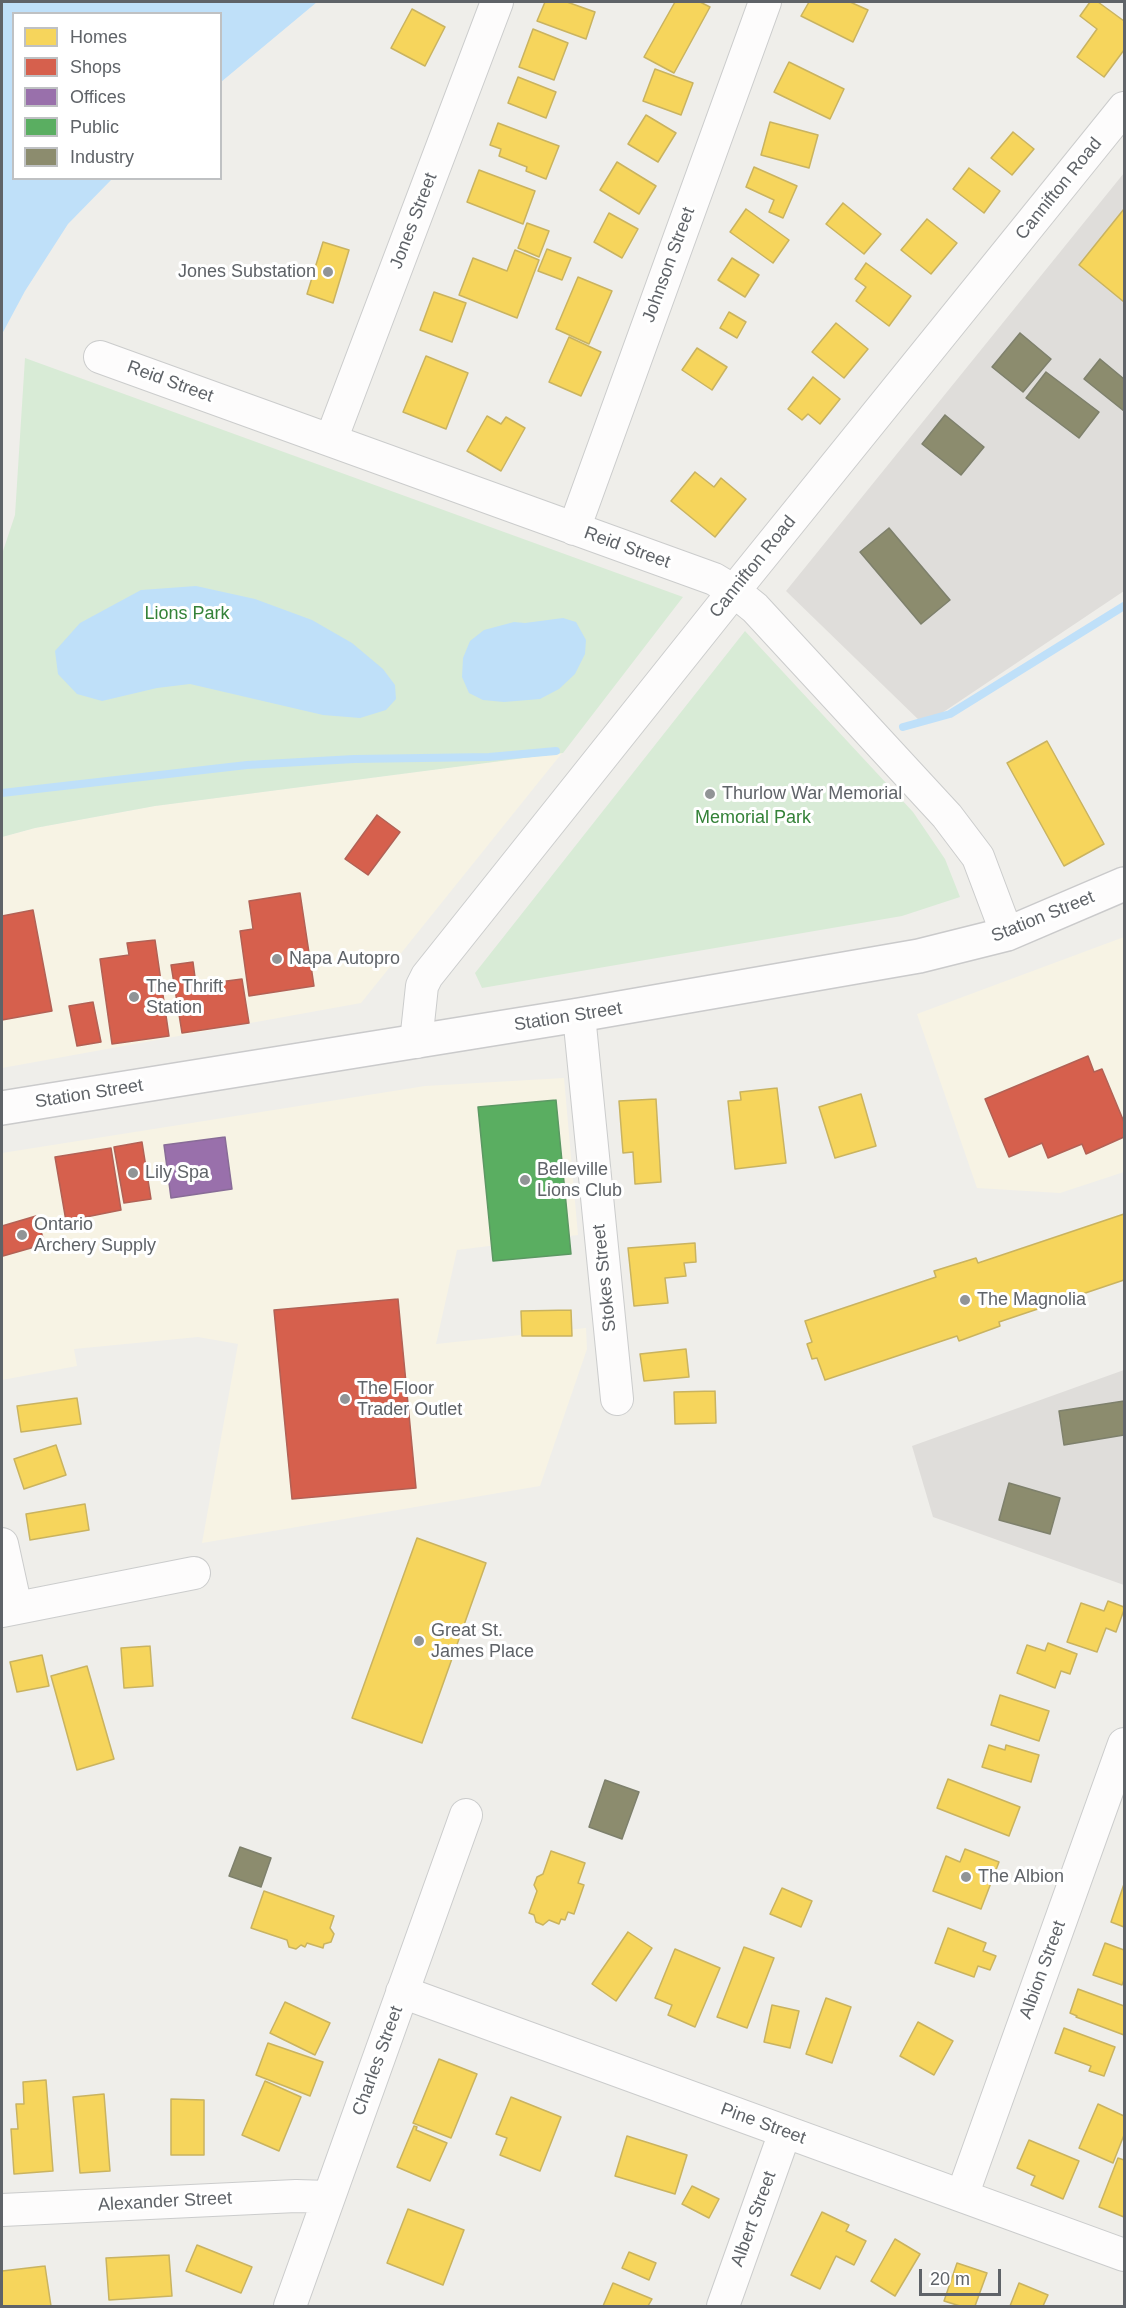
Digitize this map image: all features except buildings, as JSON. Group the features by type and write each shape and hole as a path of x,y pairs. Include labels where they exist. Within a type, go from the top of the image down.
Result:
{"main road":[{"name":"Station Street","path":"2,1108 579,1015 919,956 1007,934 1125,884"}],"street":[{"name":"Jones Street","path":"331,440 497,2"},
{"name":"Johnson Street","path":"574,529 765,2"},
{"name":"Cannifton Road","path":"416,1042 422,986 427,976 734,591 1125,108"},
{"name":"Reid Street","path":"100,357 714,579 734,591 755,608 947,816 978,857 1007,934"},
{"name":"Stokes Street","path":"579,1015 617,1399"},
{"path":"2,1544 8,1610 194,1573"},
{"name":"Albion Street","path":"962,2196 1125,1744"},
{"name":"Charles Street","path":"290,2307 466,1815"},
{"name":"Pine Street","path":"402,1992 1125,2255"},
{"name":"Albert Street","path":"723,2307 785,2132"},
{"name":"Alexander Street","path":"2,2210 296,2196 329,2197"}],"shaded area":[{"path":"1124,173 1124,591 924,725 786,591"},
{"path":"562,753 361,1003 2,1068 2,837 35,828 155,806"},
{"path":"1124,937 1124,1172 1060,1193 977,1188 917,1014"},
{"path":"564,1078 578,1235 457,1250 436,1344 586,1328 587,1349 540,1486 202,1543 238,1344 198,1337 74,1349 77,1366 2,1380 2,1153 425,1086"},
{"path":"1124,1370 1124,1585 933,1517 912,1446"}],"green space":[{"name":"Lions Park","path":"25,358 683,597 563,753 155,806 35,828 2,837 2,554 15,515"},
{"name":"Memorial Park","path":"745,631 913,812 945,859 960,897 902,916 482,988 475,973"}],"water":[{"path":"2,2 317,2 222,81 222,12 12,12 12,180 111,180 68,224 25,291 2,334"},
{"path":"196,586 255,599 312,620 352,643 383,669 395,685 396,699 386,710 360,718 323,715 190,684 157,688 102,701 77,694 58,674 55,651 80,623 141,590"},
{"path":"563,618 576,622 586,640 585,654 575,674 559,689 540,699 504,702 483,700 469,693 462,677 463,658 470,641 484,630 514,622 525,623"}],"waterway":[{"path":"903,727 950,714 1124,606"},
{"path":"2,793 247,765 354,759 489,757 556,751"}],"place":[{"name":"Jones Substation","path":"328,272"},
{"name":"Thurlow War Memorial","path":"710,794"},
{"name":"Napa Autopro","path":"277,959"},
{"name":"The Thrift Station","path":"134,997"},
{"name":"Lily Spa","path":"133,1173"},
{"name":"Belleville Lions Club","path":"525,1180"},
{"name":"Ontario Archery Supply","path":"22,1235"},
{"name":"The Magnolia","path":"965,1300"},
{"name":"The Floor Trader Outlet","path":"345,1399"},
{"name":"Great St. James Place","path":"419,1641"},
{"name":"The Albion","path":"966,1877"}]}
